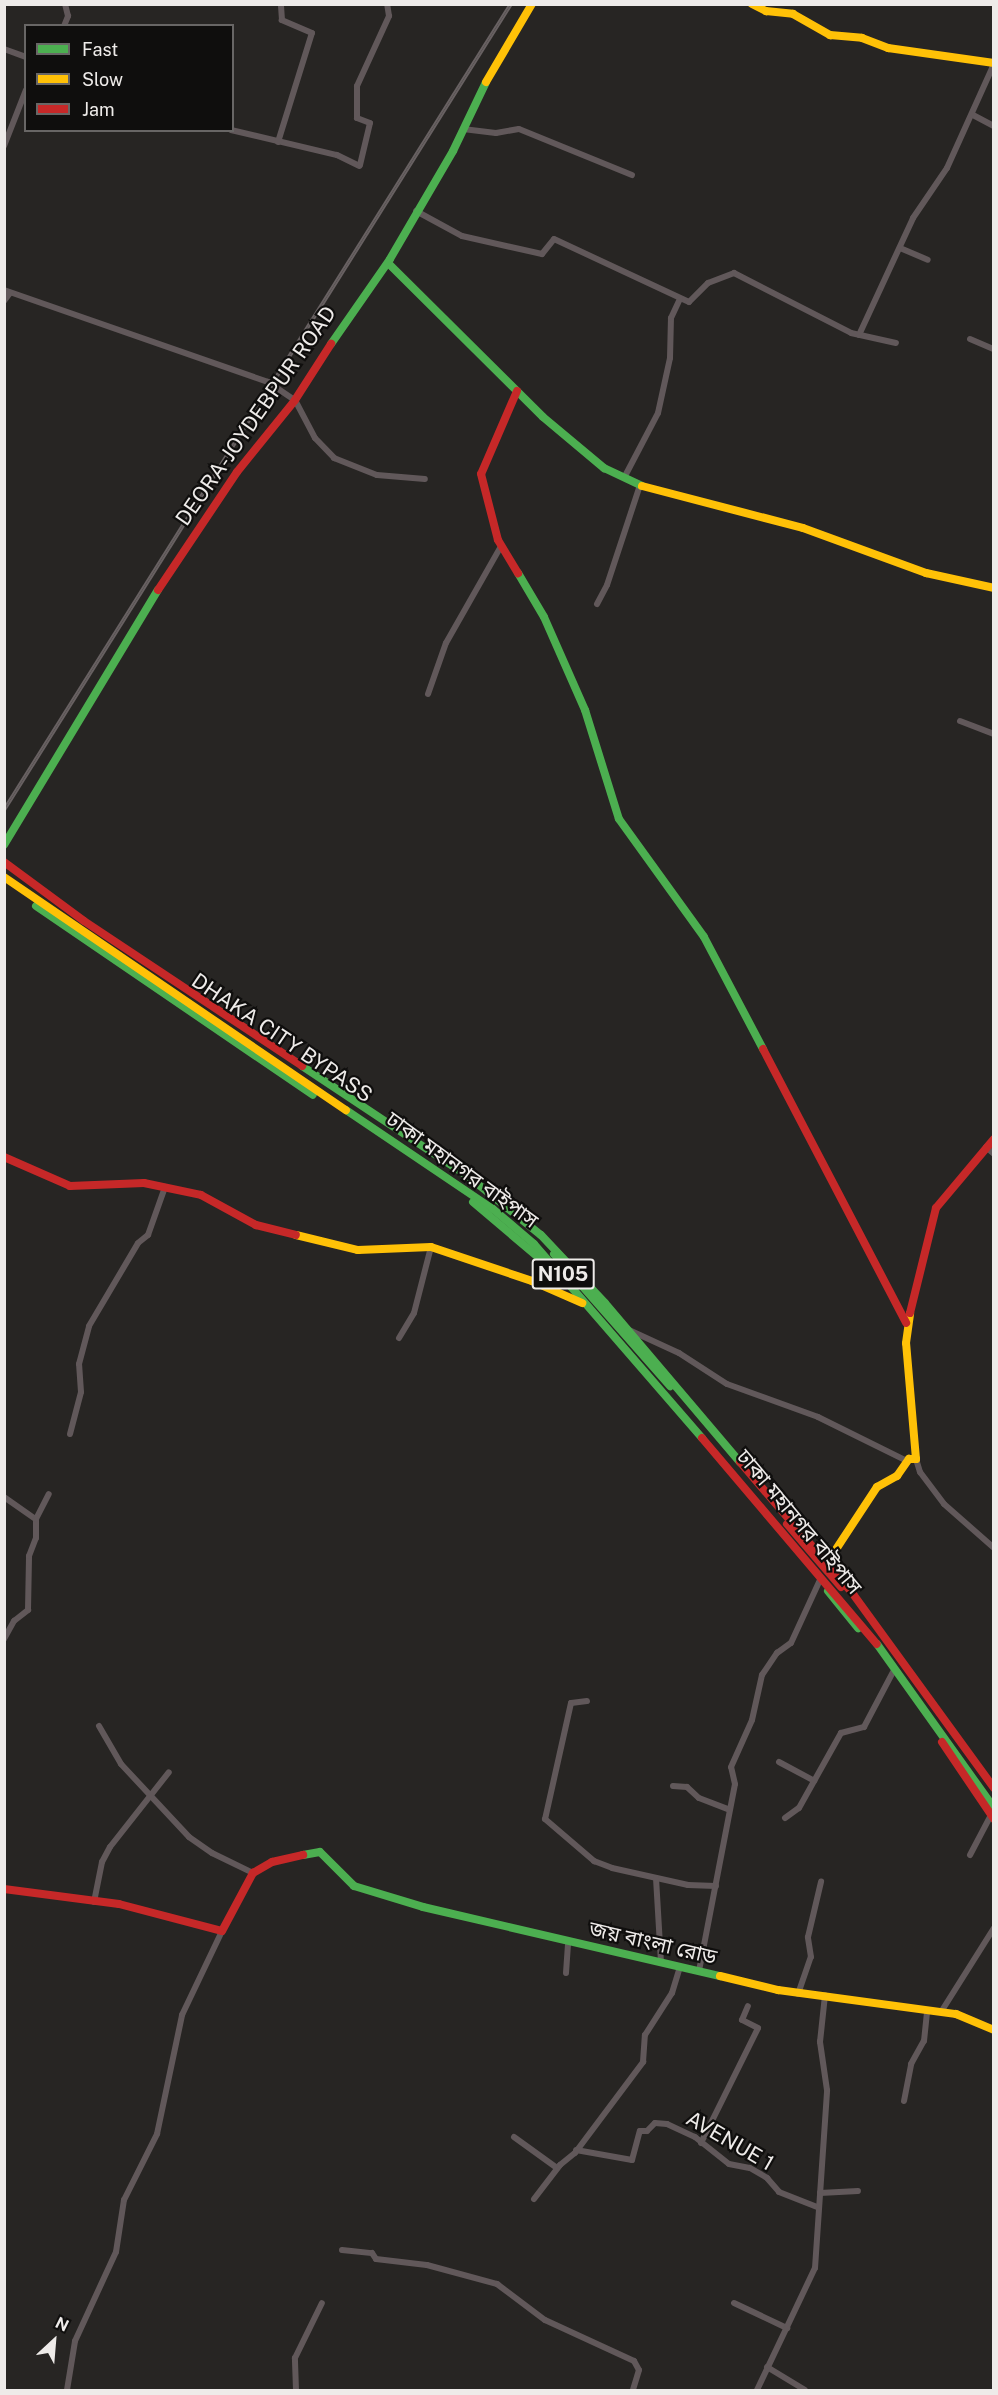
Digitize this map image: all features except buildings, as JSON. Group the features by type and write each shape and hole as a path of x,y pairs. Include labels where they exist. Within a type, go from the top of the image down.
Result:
{"main road":[{"name":"DEORA-JOYDEBPUR ROAD","path":"4,845 143,613 237,472 295,400 349,315 388,263 464,129 482,88 532,4"},
{"path":"752,4 766,11 793,14 830,35 862,38 888,48 936,52 993,64"},
{"path":"388,263 517,391 587,456 624,478 640,485 803,528 926,573 993,588"},
{"path":"517,391 481,474 501,546 544,617 585,710 619,819 704,937 906,1323"},
{"path":"4,862 84,921 499,1198 572,1266 827,1563 905,1661 993,1788"},
{"name":"DHAKA CITY BYPASS","path":"4,868 124,954 496,1202 537,1237 602,1305 836,1581 901,1664 993,1796"},
{"name":"ঢাকা মহানগর বাইপাস","path":"4,877 127,964 493,1209 534,1244 841,1598 896,1668 993,1814"},
{"path":"4,882 123,968 490,1214 558,1275 820,1580 893,1672 993,1814"},
{"path":"827,1563 865,1502 878,1486 901,1472 907,1461 916,1459 906,1323 936,1208 993,1139"},
{"path":"4,1157 70,1186 121,1182 165,1187 212,1200 256,1225 358,1250 431,1246 532,1281 582,1303"},
{"name":"জয় বাংলা রোড","path":"253,1873 272,1862 320,1852 354,1886 568,1942 798,1994 825,1994 941,2012 968,2017 993,2030"},
{"path":"4,1889 119,1904 222,1931 253,1873"}],"street":[{"path":"64,4 68,16 65,24"},
{"path":"278,142 312,33 282,20 281,4"},
{"path":"234,131 337,155 360,166 370,123 357,118 357,86 390,13 387,4"},
{"path":"4,49 24,56"},
{"path":"859,335 913,218 947,168 973,115 993,64"},
{"path":"4,146 24,95"},
{"path":"973,115 993,126"},
{"path":"464,129 496,133 519,129 632,175"},
{"path":"416,212 462,236 542,254 554,239 680,299 691,302 708,283 733,272 859,335 896,343"},
{"path":"900,248 928,260"},
{"path":"4,301 7,291 216,361 268,382 295,400 315,438 334,458 377,476 425,479"},
{"path":"624,478 658,413 670,358 671,318 680,299"},
{"path":"970,339 993,349"},
{"path":"597,604 640,485"},
{"path":"428,694 446,643 501,546"},
{"path":"960,721 993,734"},
{"path":"986,1147 993,1154"},
{"path":"70,1434 81,1392 79,1364 89,1326 138,1243 148,1235 165,1187"},
{"path":"399,1338 414,1313 431,1246"},
{"path":"629,1330 679,1353 727,1384 818,1417 907,1461"},
{"path":"916,1459 920,1472 944,1504 993,1548"},
{"path":"4,1639 14,1622 28,1610 29,1556 36,1538 36,1519 49,1494"},
{"path":"4,1497 36,1519"},
{"path":"699,1971 728,1809 735,1784 731,1767 755,1711 762,1675 777,1653 791,1643 820,1580"},
{"path":"785,1818 799,1808 841,1734 864,1727 893,1672"},
{"path":"587,1701 571,1702 545,1819 594,1861 656,1878 716,1886"},
{"path":"99,1726 121,1764 189,1837 212,1853 253,1873"},
{"path":"779,1762 814,1781"},
{"path":"94,1902 102,1862 110,1847 170,1772"},
{"path":"673,1786 687,1787 699,1798 728,1809"},
{"path":"970,1855 993,1814"},
{"path":"656,1878 661,1962"},
{"path":"798,1994 810,1958 808,1937 821,1882"},
{"path":"941,2012 975,1963 993,1928"},
{"path":"68,2391 75,2341 116,2252 124,2200 157,2134 182,2015 222,1931"},
{"path":"567,1973 568,1942"},
{"path":"534,2199 557,2168 576,2150 643,2062 645,2035 672,1993 680,1967"},
{"path":"757,2391 815,2270 817,2207 826,2090 820,2042 825,1994"},
{"path":"702,2143 758,2028 742,2020 748,2006"},
{"path":"904,2101 911,2064 924,2041 927,2010"},
{"name":"AVENUE 1","path":"576,2150 632,2160 639,2133 658,2123 679,2129 729,2164 750,2168 767,2178 779,2192 817,2207"},
{"path":"514,2137 557,2168"},
{"path":"819,2193 858,2191"},
{"path":"342,2250 372,2253 376,2259 427,2265 497,2284 545,2320 637,2363 633,2391"},
{"path":"734,2302 786,2328"},
{"path":"296,2391 294,2358 322,2303"},
{"path":"767,2367 805,2391"}],"railway":[{"path":"4,810 511,4"}],"traffic: fast":[{"path":"331,344 390,259 453,151 486,82"},
{"path":"388,263 543,417 604,468 642,486"},
{"path":"518,573 544,617 585,710 619,819 704,937 763,1049"},
{"path":"4,845 158,590"},
{"path":"36,906 313,1095"},
{"path":"302,1066 469,1177 541,1235 605,1303 740,1462"},
{"path":"346,1110 493,1209 534,1244 702,1438"},
{"path":"473,1202 545,1263"},
{"path":"554,1254 670,1386"},
{"path":"828,1591 858,1628"},
{"path":"877,1644 994,1808"},
{"path":"303,1855 320,1852 354,1886 423,1907 720,1976"}],"traffic: slow":[{"path":"486,82 532,4"},
{"path":"752,4 766,11 793,14 830,35 862,38 888,48 994,63"},
{"path":"642,486 803,528 926,573 994,588"},
{"path":"4,877 346,1110"},
{"path":"296,1235 358,1250 431,1247 532,1281 582,1303"},
{"path":"827,1563 877,1487 897,1476 909,1459 916,1459 906,1343 910,1313"},
{"path":"720,1976 778,1990 956,2014 994,2030"}],"traffic: jam":[{"path":"158,590 237,472 295,400 331,344"},
{"path":"517,391 481,474 498,540 518,573"},
{"path":"4,862 84,921 302,1066"},
{"path":"763,1049 906,1323"},
{"path":"910,1313 936,1208 994,1139"},
{"path":"4,1157 70,1186 144,1183 201,1195 256,1225 296,1235"},
{"path":"702,1438 877,1644"},
{"path":"740,1462 853,1594 994,1788"},
{"path":"787,1524 841,1587"},
{"path":"942,1742 994,1819"},
{"path":"4,1889 119,1904 222,1931 253,1873 272,1862 303,1855"}]}
